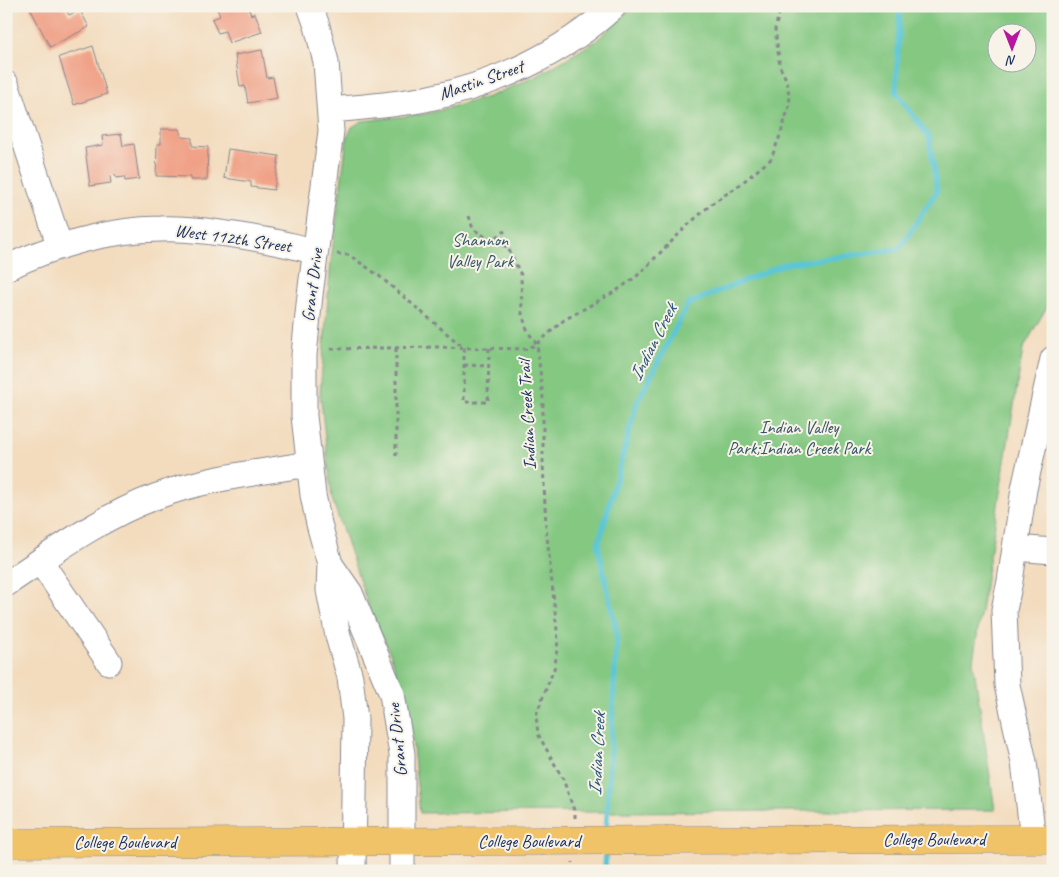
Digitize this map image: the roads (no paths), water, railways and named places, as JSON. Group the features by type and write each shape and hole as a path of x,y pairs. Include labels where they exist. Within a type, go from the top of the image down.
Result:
{"main road":[{"name":"College Boulevard","path":"6,843 1043,839"}],"street":[{"name":"Grant Drive","path":"310,6 326,62 331,110 331,131 304,355 304,416 308,464 319,524 330,564 329,590 338,636 350,677 355,719 353,871"},
{"name":"Mastin Street","path":"331,110 425,99 486,82 538,60 579,35 614,6"},
{"path":"6,84 60,247"},
{"name":"West 112th Street","path":"6,268 32,256 60,247 118,233 160,228 208,231 287,243 315,252"},
{"path":"1043,839 1007,685 1004,610 1024,489 1048,404 1053,359"},
{"path":"6,584 106,520 155,497 210,480 308,464"},
{"path":"1015,548 1053,550"},
{"path":"40,561 109,662"},
{"name":"Grant Drive","path":"330,564 350,593 392,694 402,754 402,871"}],"waterway":[{"name":"Indian Creek","path":"606,834 617,634 598,546 637,403 688,304 785,264 899,249 937,191 929,137 896,92 900,6"},
{"name":"Indian Creek","path":"605,871 606,848"}],"park label":[{"name":"Shannon Valley Park","path":"480,250"},
{"name":"Indian Valley Park;Indian Creek Park","path":"799,437"}]}
